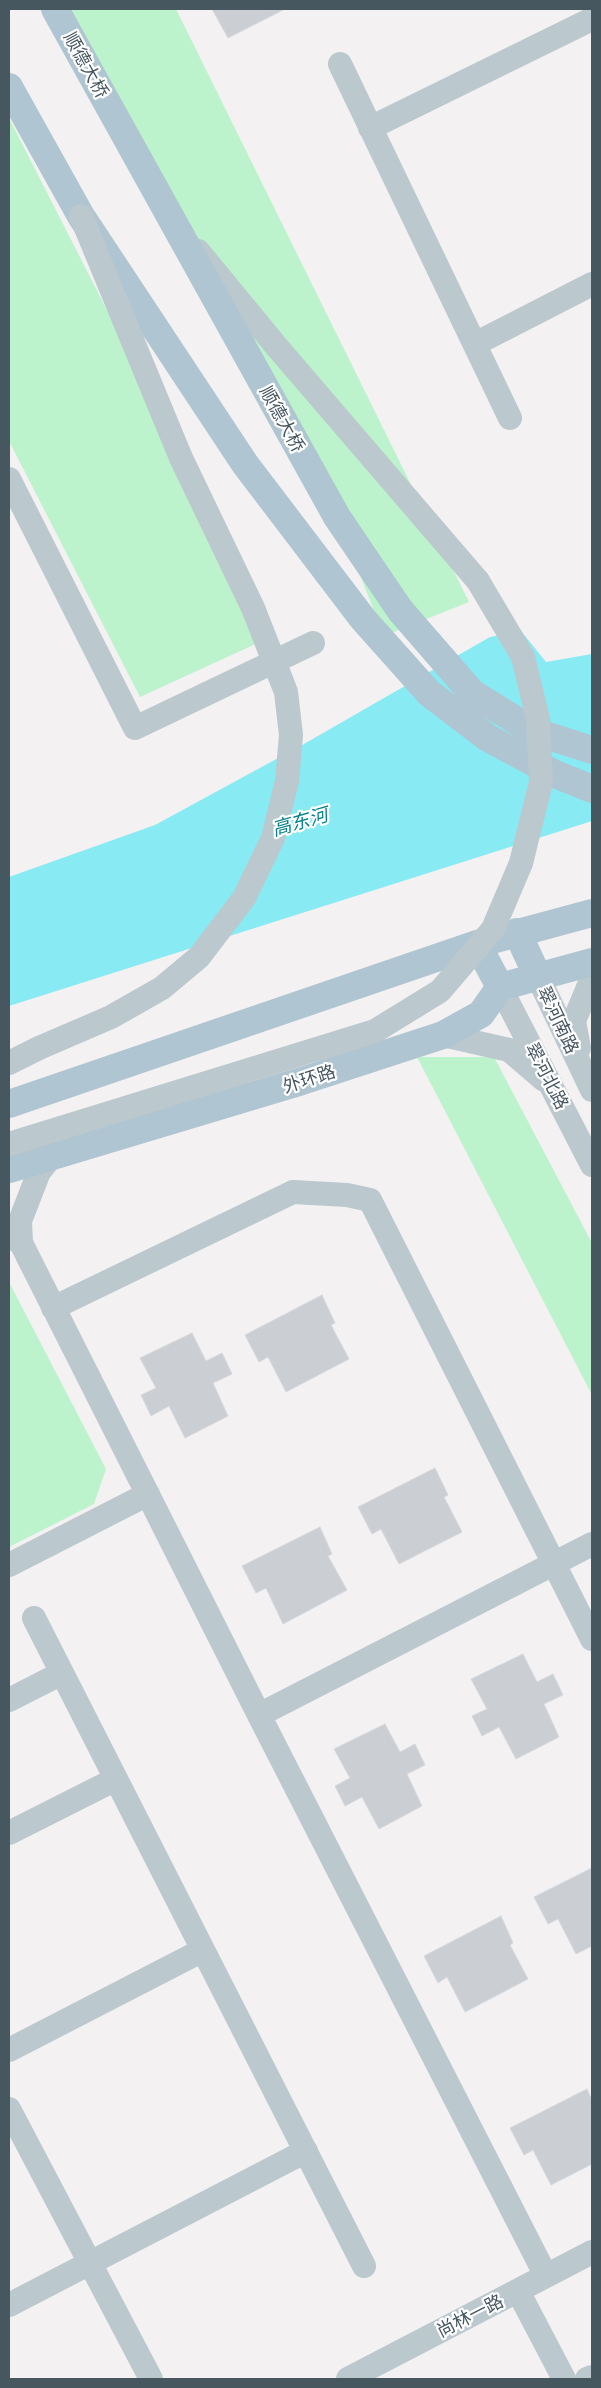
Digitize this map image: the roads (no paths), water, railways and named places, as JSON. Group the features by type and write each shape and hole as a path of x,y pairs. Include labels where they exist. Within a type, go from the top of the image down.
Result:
{"main road":[{"name":"顺德大桥","path":"55,9 337,517 400,610 472,692 533,732 592,750"},
{"path":"9,87 81,216 245,464 363,619 422,685 488,738 554,774 592,789"},
{"path":"9,1104 477,944 592,913"},
{"path":"517,932 538,977"},
{"path":"477,944 500,987 592,962"},
{"name":"外环路","path":"9,1169 302,1081 443,1035 480,1014 500,987"}],"street":[{"path":"370,128 592,19"},
{"path":"340,64 510,418"},
{"path":"9,1144 375,1031 440,991 493,929 521,863 541,782 538,720 523,657 478,581 277,347 168,214"},
{"path":"9,1063 111,1017 162,988 199,957 244,898 273,838 288,781 291,736 286,692 254,608 181,458 81,216"},
{"path":"475,344 592,284"},
{"path":"9,479 135,728 313,643"},
{"name":"翠河南路","path":"538,977 588,1082"},
{"path":"588,1082 574,1021 592,982"},
{"name":"翠河北路","path":"500,987 592,1165"},
{"path":"443,1035 509,1050 553,1088"},
{"path":"51,1157 39,1172 20,1221 15,1240 53,1308 546,2276"},
{"path":"53,1308 293,1192 347,1195 370,1200 592,1638"},
{"path":"9,1565 148,1494"},
{"path":"259,1715 592,1544"},
{"path":"34,1618 364,2266"},
{"path":"9,1700 62,1673"},
{"path":"9,1833 116,1779"},
{"path":"9,2050 203,1950"},
{"path":"9,2110 151,2379"},
{"path":"9,2305 306,2151"},
{"name":"尚林一路","path":"348,2379 592,2252"},
{"path":"518,2291 564,2379"},
{"path":"587,2379 592,2377"}],"water":[{"name":"高东河","path":"521,631 546,662 592,654 592,821 9,1006 9,877 155,825 304,744 490,637"}]}
